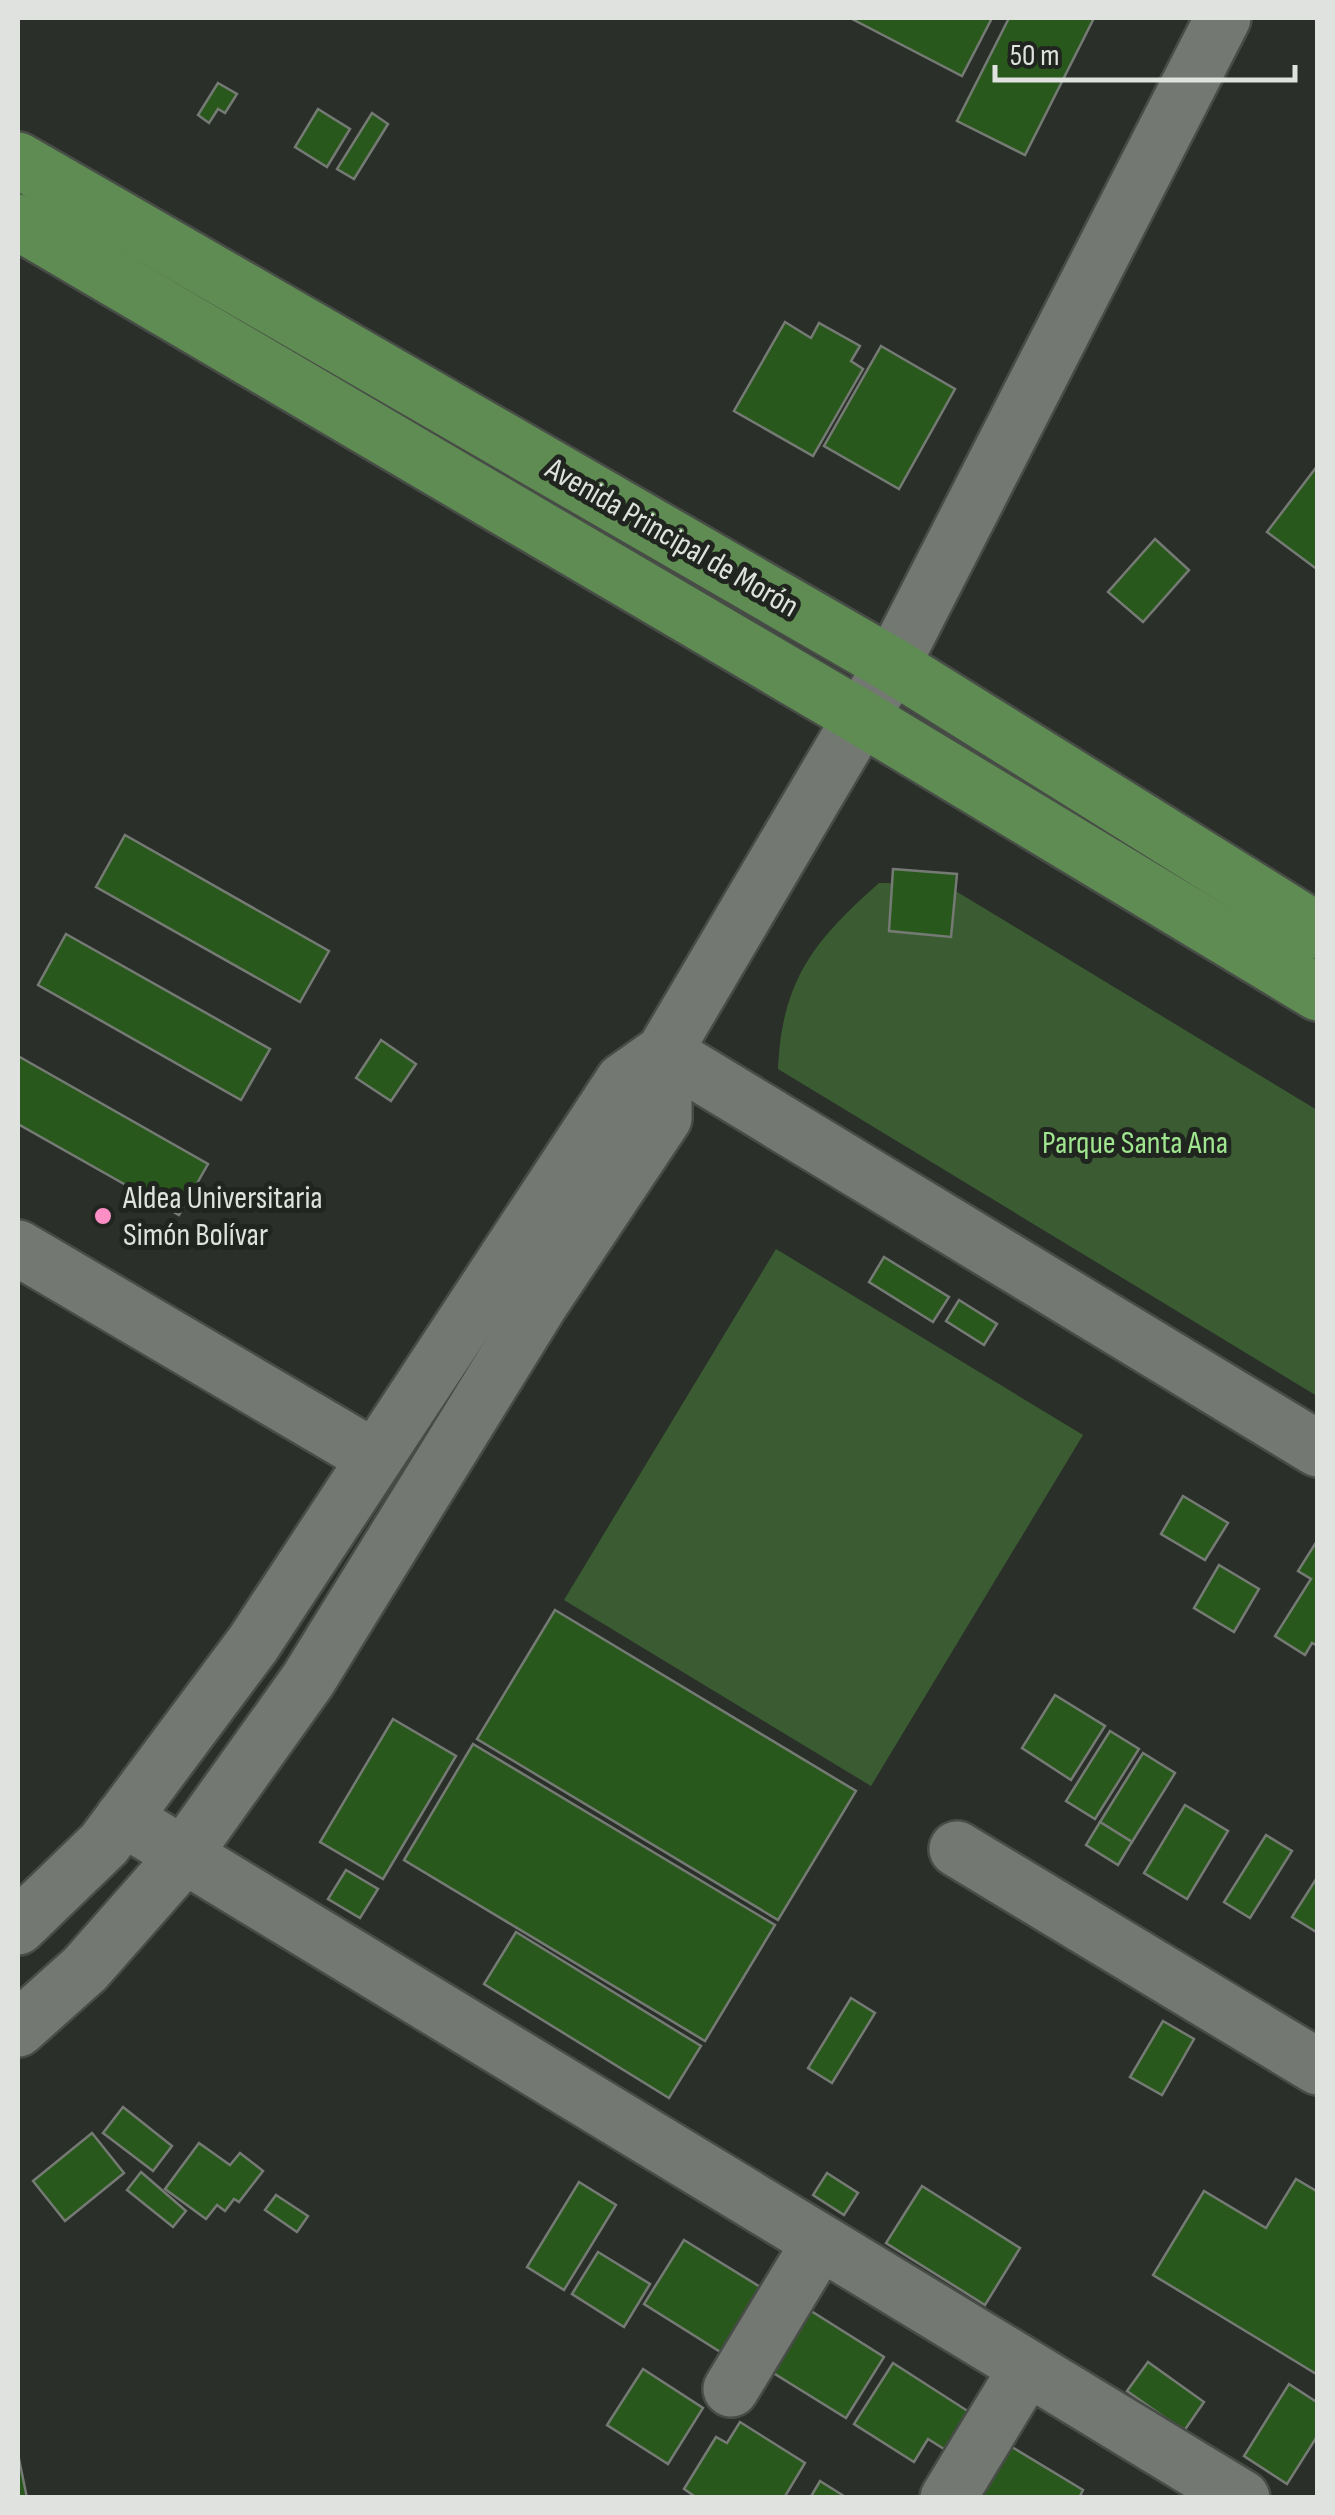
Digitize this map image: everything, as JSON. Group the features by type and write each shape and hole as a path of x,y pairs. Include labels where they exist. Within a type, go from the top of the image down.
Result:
{"main road":[{"name":"Avenida Principal de Morón","path":"18,160 892,665 1318,931"},
{"name":"Avenida Principal de Morón","path":"18,222 862,718 1318,993"}],"street":[{"path":"18,1927 104,1844 253,1644 623,1081 664,1052 892,665 1223,18"},
{"path":"664,1052 1318,1450"},
{"path":"18,2029 84,1970 182,1856 308,1680 540,1304 664,1118 664,1052"},
{"path":"18,1248 375,1458"},
{"path":"123,1818 1242,2498"},
{"path":"957,1849 1318,2067"},
{"path":"732,2389 820,2242"},
{"path":"948,2498 1028,2368"}],"green space":[{"name":"Parque Santa Ana","path":"879,883 944,884 1317,1110 1317,1396 778,1069 786,1010 806,964 836,924"},
{"path":"776,1249 1083,1435 871,1786 564,1600"}],"building":[{"path":"850,18 992,18 962,76"},
{"path":"1009,18 1094,18 1025,155 957,121"},
{"path":"218,83 237,94 225,113 218,109 209,123 198,115"},
{"path":"318,109 350,129 327,167 295,147"},
{"path":"372,113 388,124 354,179 337,169"},
{"path":"785,322 811,338 819,323 860,346 851,361 863,369 813,456 734,411"},
{"path":"881,346 955,389 899,489 824,446"},
{"path":"1318,465 1318,570 1267,532"},
{"path":"1155,539 1189,570 1143,622 1108,592"},
{"path":"125,835 329,951 300,1002 96,887"},
{"path":"893,869 957,874 951,937 889,931"},
{"path":"66,934 270,1049 241,1100 38,985"},
{"path":"381,1040 416,1064 391,1101 356,1078"},
{"path":"18,1056 208,1164 179,1215 18,1124"},
{"path":"884,1257 949,1297 933,1322 869,1282"},
{"path":"959,1300 997,1324 984,1345 946,1321"},
{"path":"1183,1496 1228,1523 1205,1560 1161,1534"},
{"path":"1315,1544 1318,1646 1312,1643 1305,1655 1275,1636 1311,1579 1298,1571"},
{"path":"1219,1565 1259,1589 1234,1632 1194,1608"},
{"path":"555,1610 856,1791 778,1920 477,1739"},
{"path":"1055,1695 1105,1726 1071,1780 1022,1748"},
{"path":"393,1719 456,1756 383,1879 320,1842"},
{"path":"1110,1731 1139,1749 1095,1819 1066,1801"},
{"path":"473,1744 775,1925 705,2041 404,1860"},
{"path":"1143,1753 1175,1773 1132,1842 1100,1822"},
{"path":"1185,1805 1228,1831 1187,1899 1144,1873"},
{"path":"1100,1822 1132,1842 1118,1865 1086,1845"},
{"path":"1266,1835 1292,1851 1250,1918 1224,1902"},
{"path":"346,1870 378,1889 360,1918 328,1899"},
{"path":"1318,1876 1318,1933 1292,1917"},
{"path":"516,1932 701,2046 669,2098 484,1984"},
{"path":"851,1998 875,2013 832,2083 808,2068"},
{"path":"1163,2021 1194,2039 1162,2095 1130,2077"},
{"path":"123,2107 172,2146 153,2171 103,2133"},
{"path":"92,2133 124,2173 65,2221 33,2181"},
{"path":"199,2143 230,2165 240,2153 263,2171 239,2202 234,2199 225,2211 217,2205 206,2219 165,2189"},
{"path":"141,2172 186,2211 173,2227 127,2190"},
{"path":"827,2173 858,2193 844,2215 813,2195"},
{"path":"1296,2179 1318,2192 1318,2375 1153,2275 1204,2191 1266,2228"},
{"path":"579,2182 616,2205 564,2290 527,2267"},
{"path":"922,2186 1020,2248 985,2305 886,2243"},
{"path":"276,2195 308,2216 297,2232 265,2210"},
{"path":"684,2240 770,2293 730,2358 644,2304"},
{"path":"598,2252 650,2284 624,2327 572,2294"},
{"path":"800,2304 884,2357 846,2418 762,2366"},
{"path":"1148,2362 1204,2402 1184,2431 1127,2391"},
{"path":"893,2363 977,2417 952,2454 928,2439 914,2462 854,2424"},
{"path":"643,2369 703,2408 668,2464 607,2425"},
{"path":"1289,2384 1318,2403 1318,2435 1287,2484 1244,2456"},
{"path":"740,2422 805,2463 784,2498 697,2498 684,2489 716,2437 727,2443"},
{"path":"1007,2444 1083,2490 1079,2498 974,2498"},
{"path":"18,2454 27,2498 18,2498"},
{"path":"820,2481 847,2498 810,2498"}],"place":[{"name":"Aldea Universitaria Simón Bolívar","path":"103,1216"}]}
